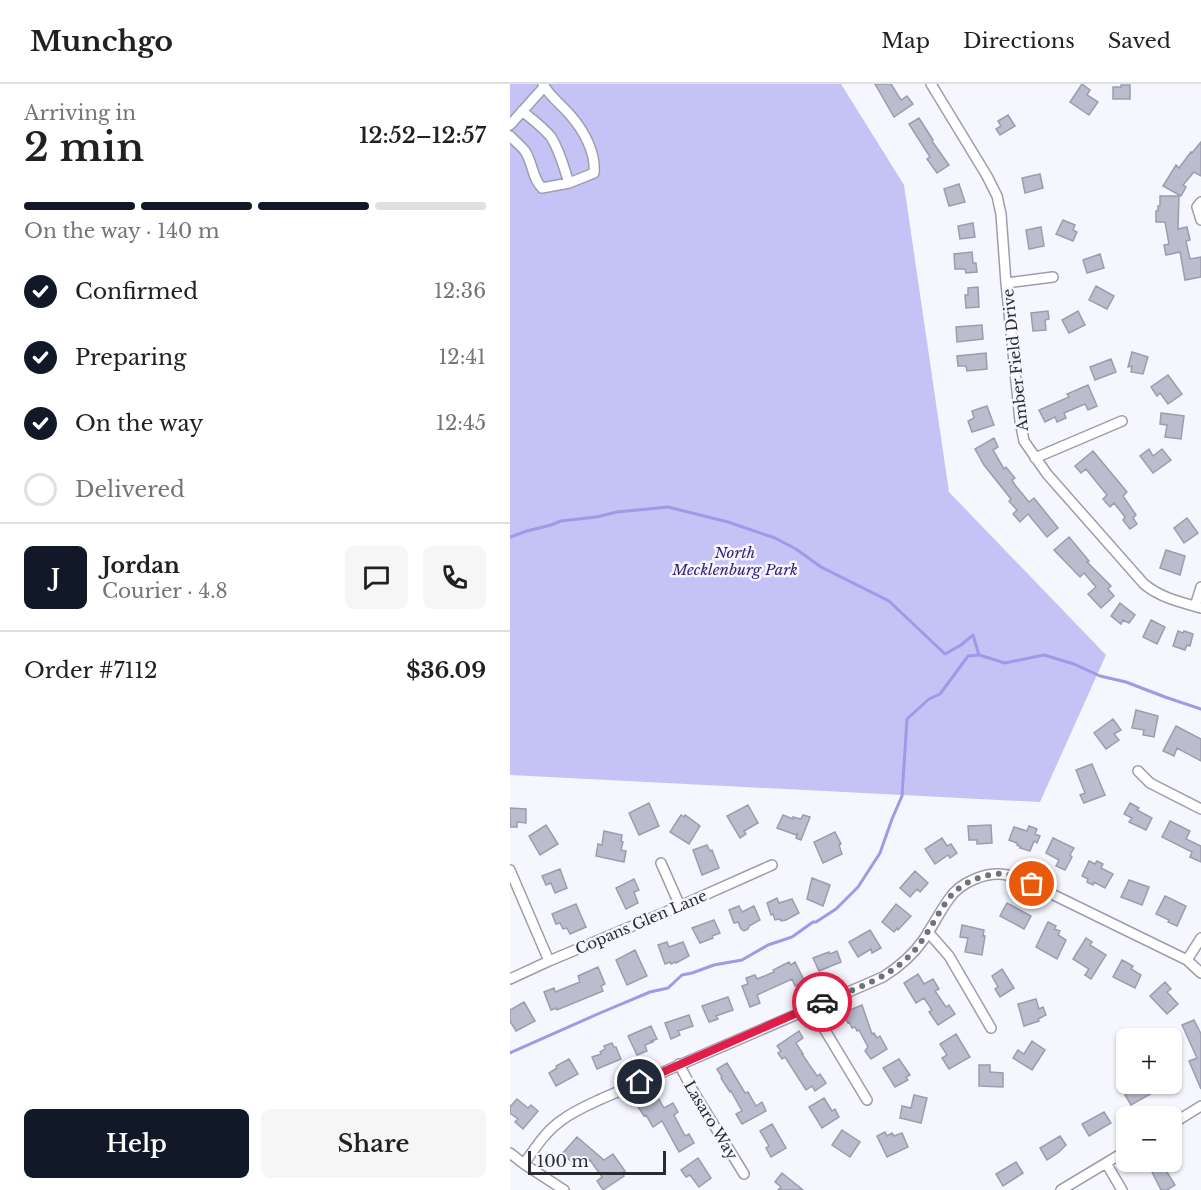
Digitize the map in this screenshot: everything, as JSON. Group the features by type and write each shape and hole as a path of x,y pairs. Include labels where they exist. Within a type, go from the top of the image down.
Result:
{"street":[{"name":"Amber Field Drive","path":"931,84 997,196 1001,214 1006,283 1024,441 1047,474 1144,584 1164,597 1198,607"},
{"path":"510,125 543,86 571,116 583,135 595,163 594,173 569,183 542,188 537,183 525,152 510,136"},
{"path":"522,111 540,125 551,138 569,183"},
{"path":"1201,202 1197,207 1201,220"},
{"path":"1006,283 1053,277"},
{"path":"1035,458 1122,420"},
{"path":"1198,607 1201,587"},
{"path":"1138,771 1150,783 1201,809"},
{"path":"661,863 680,906"},
{"name":"Copans Glen Lane","path":"510,979 772,865"},
{"path":"510,870 549,961"},
{"path":"524,1164 561,1120 601,1099 892,971 914,953 956,890 981,877 1006,874 1028,882 1187,960 1201,973"},
{"path":"928,932 949,956 991,1028"},
{"path":"1187,960 1201,938"},
{"path":"811,1007 867,1100"},
{"name":"Lasaro Way","path":"679,1064 744,1174"},
{"path":"1182,1118 1201,1106"},
{"path":"510,1153 564,1190"},
{"path":"1061,1190 1116,1157"},
{"path":"1106,1163 1122,1190"}],"green space":[{"name":"North Mecklenburg Park","path":"510,84 841,84 904,185 949,492 1106,655 1040,802 510,775"}],"building":[{"path":"875,84 891,84 901,100 907,96 913,104 894,117"},
{"path":"1082,84 1090,90 1087,95 1098,102 1089,115 1070,102"},
{"path":"1121,85 1130,85 1130,99 1113,99 1113,87 1121,87"},
{"path":"1008,115 1015,126 1000,135 996,129 1001,126 998,121"},
{"path":"919,118 949,165 937,173 927,159 930,157 909,124"},
{"path":"1201,142 1201,176 1194,172 1183,185 1186,187 1181,196 1163,186 1176,165 1179,168"},
{"path":"1040,174 1043,188 1025,193 1022,178"},
{"path":"959,184 965,202 949,206 944,189"},
{"path":"1160,196 1179,196 1178,229 1187,227 1190,240 1186,241 1190,259 1201,257 1201,277 1185,280 1180,252 1166,255 1164,245 1169,244 1165,222 1156,222"},
{"path":"1063,220 1075,225 1073,230 1077,232 1073,241 1056,234"},
{"path":"973,223 975,237 960,239 958,226"},
{"path":"1041,227 1044,246 1029,249 1026,230"},
{"path":"972,252 977,272 966,273 965,269 955,269 954,254"},
{"path":"1100,254 1104,268 1087,273 1083,260"},
{"path":"1096,286 1114,296 1107,309 1089,300"},
{"path":"978,287 979,307 966,308 965,295 968,295 968,288"},
{"path":"1048,311 1049,319 1045,320 1046,330 1033,331 1031,313"},
{"path":"1078,311 1085,325 1069,333 1062,320"},
{"path":"982,325 983,339 957,342 956,327"},
{"path":"1132,352 1148,357 1143,374 1131,372 1132,366 1128,367"},
{"path":"986,353 987,369 967,371 966,366 958,366 957,356"},
{"path":"1111,359 1116,372 1095,380 1090,367"},
{"path":"1168,375 1182,394 1168,404 1160,393 1157,396 1151,387"},
{"path":"1088,385 1097,406 1088,410 1085,404 1064,413 1066,418 1057,422 1055,417 1045,422 1039,410 1069,397 1067,394"},
{"path":"987,406 994,425 972,432 968,421 974,418 972,411"},
{"path":"1161,413 1184,416 1181,439 1165,437 1167,425 1160,424"},
{"path":"994,438 998,447 993,450 1004,469 1006,467 1015,478 1012,480 1015,485 1029,502 1034,498 1058,528 1047,537 1028,514 1020,522 1013,514 1017,510 1009,501 1011,499 984,465 975,449"},
{"path":"1149,449 1153,456 1162,449 1171,460 1153,473 1140,456"},
{"path":"1093,451 1127,492 1123,496 1136,515 1133,518 1137,524 1130,529 1123,520 1125,517 1114,503 1110,507 1103,499 1107,495 1086,469 1081,473 1075,466"},
{"path":"1187,518 1198,533 1184,543 1174,528"},
{"path":"1069,537 1089,561 1087,562 1111,586 1108,589 1114,596 1101,608 1088,594 1096,587 1084,573 1080,577 1054,550"},
{"path":"1166,550 1185,556 1180,575 1160,568"},
{"path":"1120,603 1135,615 1129,623 1123,620 1121,624 1111,616"},
{"path":"1151,620 1165,627 1157,644 1143,637"},
{"path":"1178,631 1193,634 1190,646 1187,645 1185,650 1173,646"},
{"path":"1136,710 1158,716 1154,737 1143,735 1144,730 1132,728"},
{"path":"1113,719 1121,730 1114,734 1119,740 1106,749 1094,733"},
{"path":"1176,726 1201,739 1201,761 1177,748 1174,756 1163,751"},
{"path":"1092,764 1105,795 1084,803 1080,795 1085,793 1076,770"},
{"path":"649,803 659,826 639,835 629,813"},
{"path":"1130,803 1139,808 1137,810 1152,818 1146,830 1129,822 1132,818 1124,814"},
{"path":"748,805 758,823 744,831 746,834 740,838 727,816"},
{"path":"510,808 526,809 526,823 517,822 517,827 510,827"},
{"path":"681,815 684,817 685,815 700,826 689,844 670,832"},
{"path":"783,815 793,819 793,817 801,819 803,815 810,817 801,840 796,838 798,833 796,835 777,828"},
{"path":"1170,821 1190,831 1186,839 1201,846 1201,862 1190,857 1192,852 1162,837"},
{"path":"546,825 558,844 540,855 529,836"},
{"path":"991,825 992,843 977,844 977,840 969,840 968,826"},
{"path":"1029,826 1037,829 1035,834 1040,836 1037,843 1034,841 1030,851 1020,848 1017,843 1009,840 1014,827 1027,831"},
{"path":"604,831 622,835 621,850 626,851 624,862 596,856 598,844 602,845"},
{"path":"835,832 841,844 839,845 842,854 823,863 814,842"},
{"path":"942,838 947,846 951,844 957,853 950,858 948,855 935,864 925,849"},
{"path":"1053,838 1074,848 1065,870 1056,866 1059,860 1046,853"},
{"path":"707,845 710,851 712,850 719,868 702,875 693,850"},
{"path":"1089,861 1103,864 1101,868 1113,874 1105,888 1094,882 1093,885 1087,882 1088,879 1082,876"},
{"path":"560,869 567,888 555,893 551,883 546,885 542,876"},
{"path":"915,871 928,883 920,892 917,889 910,897 900,888"},
{"path":"812,878 830,885 823,906 807,899"},
{"path":"634,879 639,890 634,892 638,903 626,909 616,888"},
{"path":"1129,880 1149,887 1142,905 1121,897"},
{"path":"1165,896 1186,906 1177,926 1156,914"},
{"path":"777,898 779,903 792,899 799,913 786,920 775,920 767,903"},
{"path":"1007,903 1031,916 1024,929 1000,916"},
{"path":"576,904 586,927 570,934 567,928 563,929 560,923 556,924 552,914"},
{"path":"896,904 911,916 894,932 882,922"},
{"path":"739,906 742,912 754,906 760,920 744,931 738,922 734,923 729,910"},
{"path":"714,920 720,933 700,943 692,928"},
{"path":"1048,922 1056,926 1054,929 1060,931 1058,935 1066,940 1057,959 1036,947"},
{"path":"962,925 984,930 982,955 965,952 968,938 960,937"},
{"path":"870,930 881,948 872,953 871,949 858,957 849,942"},
{"path":"1086,938 1092,942 1090,945 1106,955 1091,979 1085,975 1089,969 1073,959"},
{"path":"667,942 669,947 683,942 689,956 676,963 665,964 658,945"},
{"path":"635,950 647,976 627,985 616,960"},
{"path":"837,951 841,962 819,971 813,958"},
{"path":"1122,960 1133,966 1131,969 1141,975 1135,988 1113,977"},
{"path":"789,962 791,965 795,962 805,982 795,986 792,979 757,995 760,1003 750,1007 742,986 748,984 746,978 755,975 757,979"},
{"path":"598,967 605,984 601,986 603,991 557,1010 557,1008 551,1010 544,992 554,988 555,992 580,982 578,976"},
{"path":"1002,969 1014,988 1000,997 995,989 998,987 992,976"},
{"path":"918,974 924,984 933,979 939,989 935,991 946,1007 949,1005 955,1014 938,1025 929,1012 932,1010 924,998 916,1003 904,983"},
{"path":"1165,982 1171,989 1167,992 1178,1004 1167,1014 1150,996"},
{"path":"728,997 733,1010 716,1016 718,1019 709,1022 702,1006"},
{"path":"1036,999 1039,1009 1043,1007 1046,1015 1038,1019 1039,1021 1024,1026 1018,1004"},
{"path":"524,1002 535,1021 516,1031 510,1021 510,1010"},
{"path":"862,1005 872,1034 874,1033 877,1038 880,1036 887,1049 871,1059 865,1051 868,1047 859,1030 852,1028 843,1013"},
{"path":"689,1015 693,1026 678,1031 680,1035 671,1039 665,1023"},
{"path":"1194,1020 1201,1034 1201,1089 1189,1061 1197,1058 1182,1025"},
{"path":"651,1026 657,1039 645,1045 647,1051 637,1055 628,1036"},
{"path":"799,1031 803,1038 796,1043 817,1076 820,1074 826,1083 815,1091 812,1086 806,1090 785,1057 782,1059 778,1053 781,1051 777,1046"},
{"path":"956,1034 970,1057 949,1069 942,1058 947,1055 940,1044"},
{"path":"1032,1041 1045,1050 1032,1070 1013,1058 1018,1050 1024,1054"},
{"path":"612,1043 621,1059 597,1069 592,1057 601,1054 600,1052 605,1049 604,1046"},
{"path":"569,1059 578,1074 556,1086 549,1073"},
{"path":"899,1059 910,1075 906,1077 908,1080 895,1087 883,1068"},
{"path":"727,1063 745,1093 748,1092 756,1106 762,1102 766,1111 742,1124 736,1114 742,1111 717,1069"},
{"path":"979,1065 990,1065 990,1072 1003,1073 1003,1087 979,1086"},
{"path":"656,1094 664,1108 673,1103 678,1112 674,1115 685,1136 689,1134 694,1143 679,1152 662,1121 653,1127 637,1105"},
{"path":"1127,1094 1150,1094 1131,1105 1125,1095"},
{"path":"914,1095 927,1098 921,1123 900,1118 902,1106 911,1108"},
{"path":"824,1098 832,1111 835,1109 839,1117 822,1128 809,1107"},
{"path":"517,1099 528,1108 531,1105 538,1111 523,1129 515,1122 518,1119 510,1113 510,1107"},
{"path":"1104,1112 1111,1123 1089,1136 1082,1124"},
{"path":"772,1124 786,1148 771,1157 766,1148 769,1146 760,1131"},
{"path":"842,1130 860,1142 850,1157 832,1145"},
{"path":"885,1132 887,1136 892,1133 894,1136 902,1133 908,1147 887,1157 877,1136"},
{"path":"1060,1136 1066,1145 1047,1160 1040,1148"},
{"path":"577,1137 604,1160 613,1154 625,1171 622,1173 624,1176 603,1190 597,1181 602,1177 590,1160 584,1166 575,1158 572,1162 562,1154"},
{"path":"698,1158 711,1178 699,1187 690,1175 686,1177 681,1170"},
{"path":"1016,1162 1023,1173 1003,1186 996,1174"},
{"path":"1152,1172 1167,1172 1175,1185 1167,1190 1161,1190"},
{"path":"782,1173 803,1190 778,1190 781,1187 775,1182"}],"waterway":[{"path":"510,537 561,521 668,507 728,522 775,538 796,549 821,567 889,601 945,654 973,635 979,655"},
{"path":"510,1053 650,992 668,988 682,975 714,965 742,960 768,945 792,937 836,909 858,887 880,853 902,796 907,719 929,699 940,694 968,656 979,655 1005,663 1044,655 1201,709"}],"way so far":[{"path":"822,1002 883,976 902,963 924,940 950,897 963,886 981,877 994,874 1006,874 1032,884"}],"route":[{"path":"640,1082 822,1002"}]}
